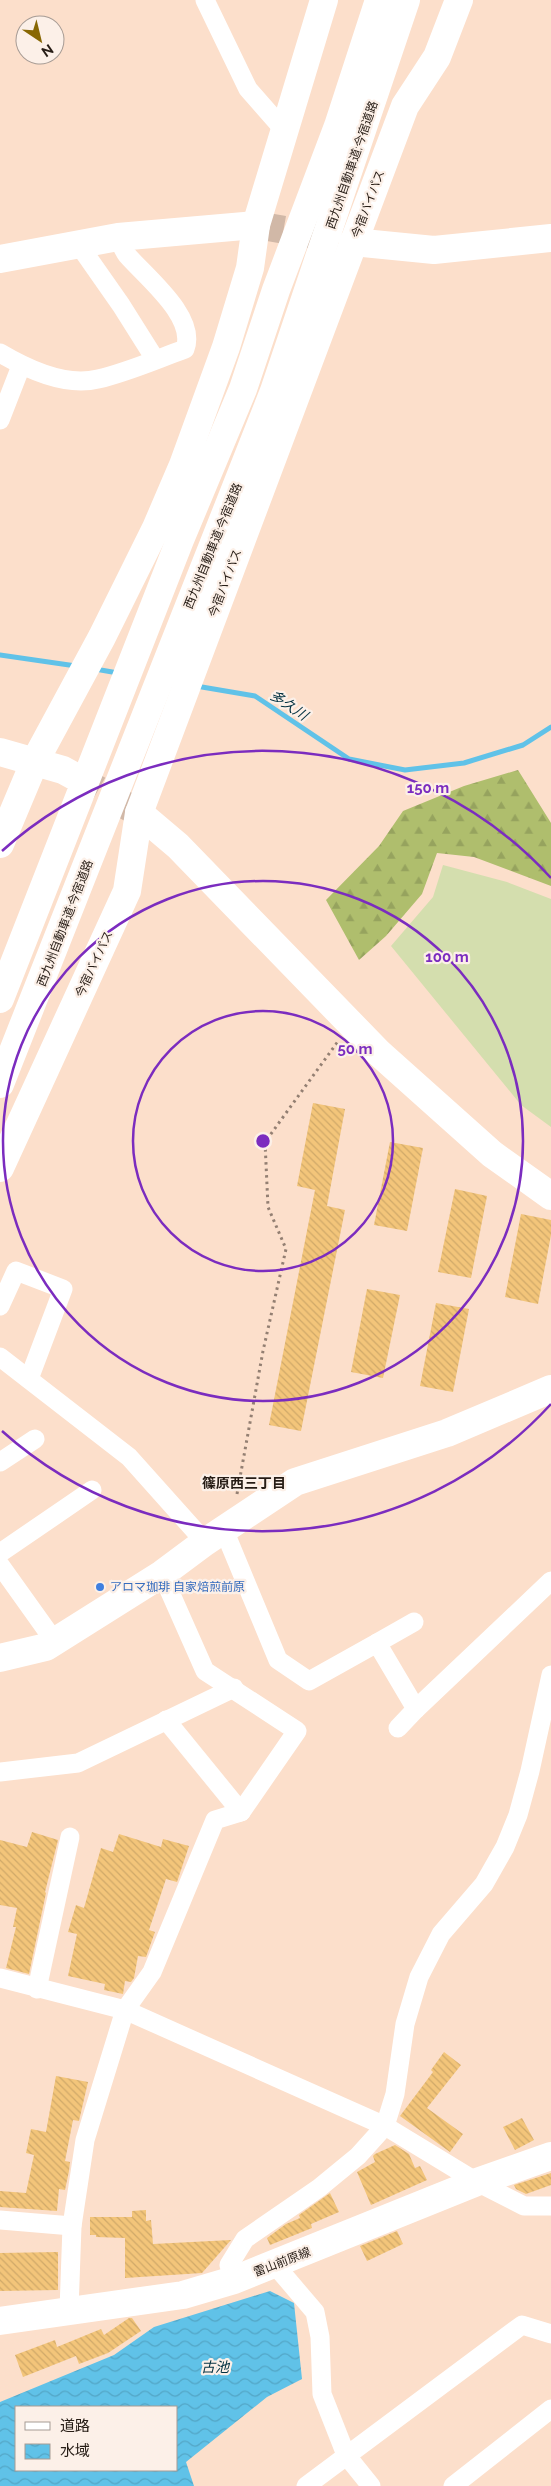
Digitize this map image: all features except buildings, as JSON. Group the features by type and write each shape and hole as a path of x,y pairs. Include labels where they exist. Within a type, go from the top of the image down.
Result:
{"main road":[{"path":"0,844 34,763 102,637 156,528 199,420 226,347 250,268 256,225 324,0"},
{"name":"西九州自動車道;今宿道路","path":"0,1084 274,392 312,284 351,129 379,0"},
{"name":"西九州自動車道;今宿道路","path":"0,999 180,540 242,389 276,290 351,129 406,0"},
{"name":"今宿バイパス","path":"0,1168 127,891 139,813 405,106 437,57 459,0"},
{"path":"0,259 169,231 256,225"},
{"path":"353,242 434,250 551,238"},
{"path":"0,752 63,770 74,776"},
{"path":"139,813 178,846 379,1053 492,1154 551,1196"},
{"path":"0,1658 46,1647 55,1642 162,1574 220,1532 295,1482 447,1433 551,1389"},
{"name":"雷山前原線","path":"0,2321 183,2295 234,2280 477,2182 551,2156"}],"street":[{"path":"205,0 248,89 284,130"},
{"path":"0,353 22,366 66,380 97,380 185,349 188,340 176,307 126,253 118,238"},
{"path":"79,245 121,305 155,359"},
{"path":"0,420 22,366"},
{"path":"0,1306 16,1271 63,1289 29,1379"},
{"path":"0,1357 129,1457 220,1532 278,1660 309,1681 414,1622"},
{"path":"0,1462 35,1439"},
{"path":"0,1552 92,1490"},
{"path":"0,1565 55,1642"},
{"path":"69,2310 72,2226 85,2140 125,2010 152,1972 215,1820 241,1812 297,1731 234,1688 205,1671 162,1574"},
{"path":"398,1728 416,1708 551,1581"},
{"path":"377,1643 416,1708"},
{"path":"234,2280 229,2265 245,2239 319,2188 358,2156 385,2126 395,2094 405,2024 419,1977 441,1934 484,1884 505,1847 518,1814 528,1780 550,1684"},
{"path":"0,1772 78,1763 234,1688"},
{"path":"166,1720 241,1812"},
{"path":"37,1989 70,1837"},
{"path":"0,1978 125,2010 385,2126 477,2182 524,2206 551,2206"},
{"path":"0,2220 72,2226"},
{"path":"275,2265 315,2312 320,2337 322,2394 346,2455 371,2486"},
{"path":"306,2486 522,2325 551,2334"},
{"path":"453,2486 551,2409"}],"path":[{"path":"220,1532 286,1249 268,1207 265,1142 351,1024"}],"green space":[{"path":"518,770 551,823 551,886 474,857 437,853 422,894 386,936 359,960 326,900 379,846 403,811 464,786"},
{"path":"443,865 507,882 551,899 551,1127 521,1105 391,946 433,897"}],"water":[{"name":"古池","path":"270,2291 294,2303 302,2379 267,2397 186,2462 194,2486 0,2486 0,2402 114,2355 154,2327"}],"waterway":[{"name":"多久川","path":"0,655 76,666"},
{"name":"多久川","path":"95,669 118,673"},
{"name":"多久川","path":"196,686 255,696 349,759 405,770 464,763 523,745 551,727"}],"tunnel":[{"path":"256,225 319,236"},
{"path":"74,776 139,813"}],"place":[{"name":"アロマ珈琲 自家焙煎前原","path":"100,1587"}],"district":[{"name":"篠原西三丁目","path":"244,1483"}]}
